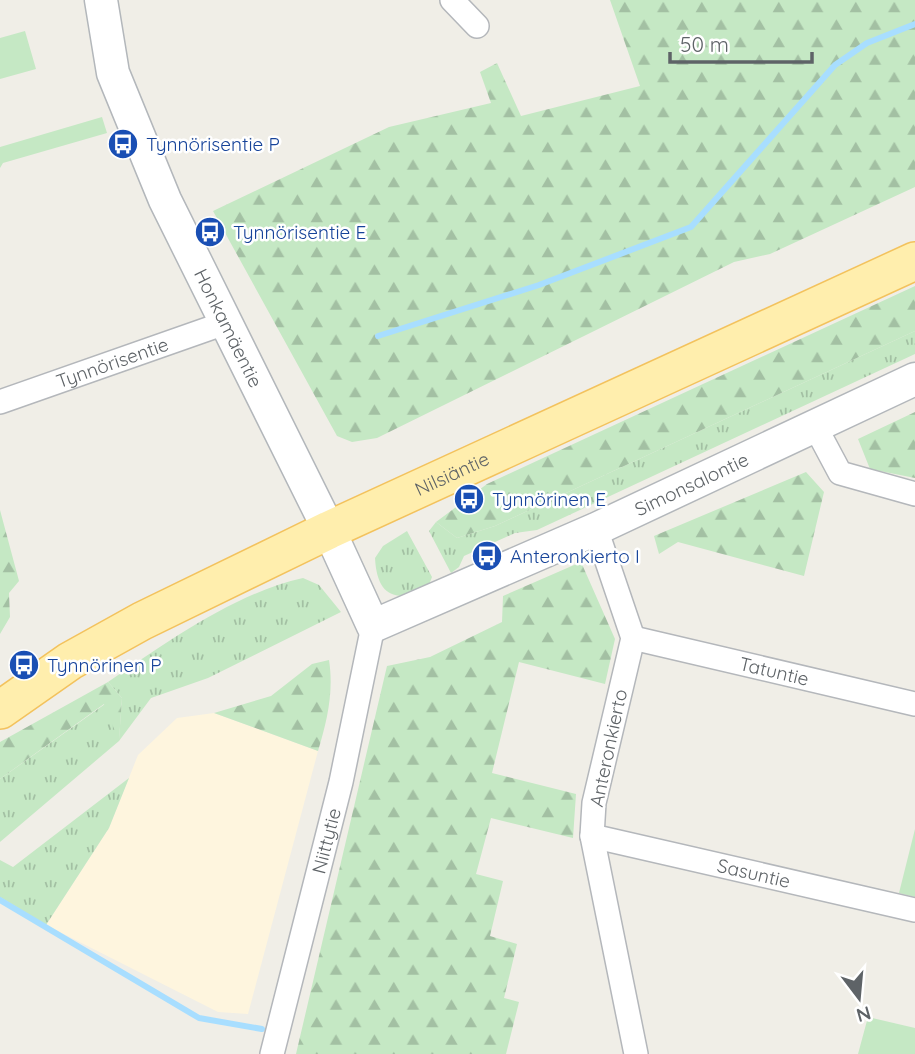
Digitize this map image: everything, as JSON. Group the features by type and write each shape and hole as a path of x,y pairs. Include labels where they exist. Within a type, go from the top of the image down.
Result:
{"main road":[{"name":"Nilsiäntie","path":"0,710 70,661 142,621 329,530 915,261"}],"street":[{"name":"Honkamäentie","path":"101,0 113,73 165,200 329,530"},
{"path":"452,0 477,26"},
{"name":"Tynnörisentie","path":"0,402 225,323"},
{"name":"Simonsalontie","path":"373,626 596,529 816,428 915,379"},
{"path":"816,428 840,473 915,494"},
{"path":"596,529 633,638"},
{"path":"329,530 373,626"},
{"name":"Niittytie","path":"272,1054 341,782 373,626"},
{"name":"Tatuntie","path":"633,638 915,704"},
{"name":"Anteronkierto","path":"633,638 594,803 592,836 636,1054"},
{"name":"Sasuntie","path":"592,836 915,910"}],"shaded area":[{"path":"214,713 318,751 248,1014 218,1012 46,925 109,828 138,755 177,718"}],"green space":[{"path":"610,0 915,0 915,187 770,254 734,262 377,438 352,442 337,436 213,211 389,127 491,103 480,72 497,63 521,116 640,86"},
{"path":"25,31 36,69 0,79 0,38"},
{"path":"102,117 107,133 3,163 0,168 0,147"},
{"path":"915,286 915,331 495,526 457,538 436,522 487,484"},
{"path":"915,331 915,354 537,530 515,533 464,556 459,567 451,573 429,531 436,522 457,538 495,526"},
{"path":"915,412 915,478 870,469 858,439"},
{"path":"806,472 824,492 804,576 678,542 659,554 654,536"},
{"path":"0,510 19,581 9,593 10,617 0,634"},
{"path":"407,531 432,577 427,590 405,596 389,593 384,588 376,571 375,558 383,546"},
{"path":"581,562 615,639 605,684 519,662 492,773 576,794 573,838 491,818 476,874 503,881 490,936 517,944 504,998 519,1002 506,1054 296,1054 387,666 430,657 502,622 503,596"},
{"path":"303,578 319,585 341,612 208,678 151,698 119,741 0,842 0,779 105,704 119,739 122,698 108,682 177,636 227,607 277,585"},
{"path":"329,660 329,706 318,751 214,713 271,696 312,664"},
{"path":"108,682 122,698 119,741 104,704 0,779 0,742"},
{"path":"129,778 109,828 46,925 0,897 0,860 13,867"},
{"path":"915,829 915,897 899,893"},
{"path":"868,1017 915,1028 915,1054 858,1054"}],"waterway":[{"path":"378,336 539,285 691,227 835,65 867,43 915,24"},
{"path":"0,900 199,1018 262,1029"}],"place":[{"name":"Tynnörisentie P","path":"123,144"},
{"name":"Tynnörisentie E","path":"210,232"},
{"name":"Tynnörinen E","path":"469,499"},
{"name":"Anteronkierto I","path":"487,556"},
{"name":"Tynnörinen P","path":"24,665"}]}
